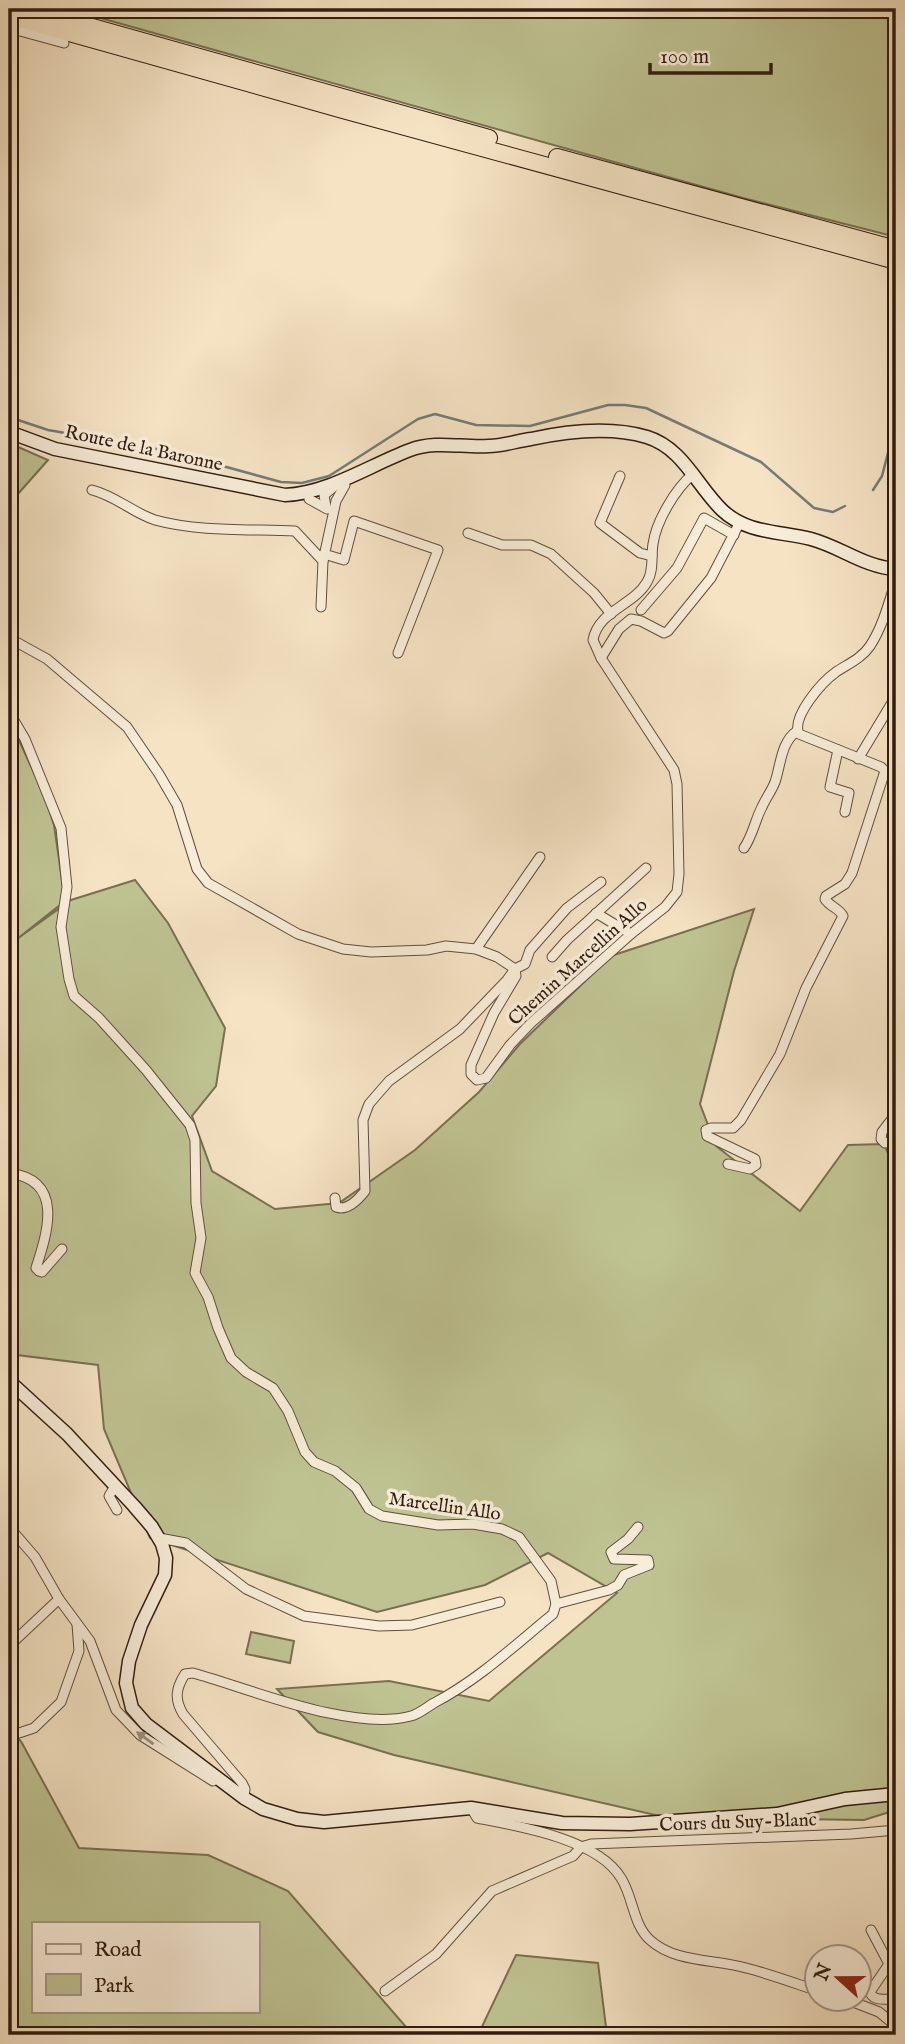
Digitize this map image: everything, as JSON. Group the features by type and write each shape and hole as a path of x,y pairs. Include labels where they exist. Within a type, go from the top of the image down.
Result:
{"highway":[{"path":"28,9 896,249"},
{"path":"9,16 896,261"}],"main road":[{"name":"Route de la Baronne","path":"9,432 55,449 273,494 324,497 346,481 411,449 433,444 487,447 564,434 613,431 649,438 663,445 693,474 737,530 811,539 871,565 896,569"},
{"path":"9,1381 66,1434 159,1538 166,1558 166,1570 132,1650 127,1683 130,1703 135,1713 224,1783 263,1809 284,1816 324,1822 471,1808 562,1823 650,1823 772,1815 845,1799 896,1794"}],"street":[{"path":"9,28 64,43"},
{"name":"Chemin Marcellin Allo","path":"9,638 47,659 127,727 177,805 197,869 208,883 298,934 343,949 371,952 427,950 446,946 477,949 497,957 515,969 516,976 494,1013 471,1065 471,1074 477,1080 486,1078 510,1045 531,1023 665,907 677,892 677,784 674,770 594,647 594,632 599,623 641,590 649,580 656,531 674,496 693,474"},
{"path":"620,476 600,523 640,552 652,556"},
{"path":"321,607 324,558 331,521 324,497 346,481"},
{"path":"92,490 107,493 151,519 174,525 295,531 324,558 344,560 354,521 438,550 398,653"},
{"path":"601,658 620,629 631,619 664,633 668,631 711,578 737,530 704,518 677,568 641,610"},
{"path":"468,533 502,545 531,545 551,554 594,593 611,614"},
{"path":"744,848 775,783 790,736 797,731 798,720 820,687 834,673 855,662 869,647 879,629 896,580"},
{"path":"858,759 896,696"},
{"name":"Marcellin Allo","path":"9,712 24,738 61,828 67,887 61,927 74,996 99,1018 146,1070 190,1125 195,1140 196,1203 201,1238 195,1273 208,1297 231,1358 246,1372 273,1388 288,1410 305,1452 314,1462 335,1471 356,1488 369,1509 382,1516 438,1525 473,1524 502,1529 519,1537 551,1581 556,1604"},
{"path":"728,1164 750,1169 756,1165 754,1159 707,1136 706,1130 733,1129 780,1054 806,988 844,916 841,911 828,904 826,896 845,884 852,873 885,771 797,731"},
{"path":"838,750 830,788 849,793 845,812"},
{"path":"477,949 540,857"},
{"path":"552,957 646,868"},
{"path":"335,1198 336,1207 341,1209 348,1207 365,1191 363,1120 369,1104 389,1081 460,1029 515,969 524,964 530,950 567,908 601,882"},
{"path":"596,914 631,934"},
{"path":"896,1114 882,1132 881,1139 885,1143 891,1142 896,1136"},
{"path":"9,1173 24,1175 38,1184 45,1198 49,1224 36,1268 42,1272 62,1249"},
{"path":"114,1486 109,1496 117,1510"},
{"path":"9,1527 35,1557 59,1599 90,1642 116,1710 140,1735 217,1783 224,1783"},
{"path":"244,1798 246,1795 242,1783 176,1704 177,1687 185,1674 193,1673 270,1698 344,1715 373,1719 411,1716 457,1691 553,1614 556,1604 609,1590 618,1585 624,1575 649,1564 649,1560 614,1559 611,1552 638,1527"},
{"path":"159,1538 186,1543 246,1590 304,1616 379,1626 412,1625 500,1602"},
{"path":"9,1646 59,1599"},
{"path":"19,1733 34,1728 61,1702 79,1651 77,1624"},
{"path":"471,1808 477,1818 513,1823 581,1847 600,1857 616,1870 628,1892 640,1926 648,1939 659,1946 692,1958 746,1968 804,1987"},
{"name":"Cours du Suy-Blanc","path":"581,1847 644,1841 851,1835 896,1830"},
{"path":"385,1991 436,1954 492,1891 573,1856 581,1847"},
{"path":"872,1930 892,1964 870,1992 877,2000 893,2000 896,2004 889,2019"},
{"path":"874,2010 896,2026"}],"green space":[{"path":"68,9 896,9 896,237 743,198"},
{"path":"9,443 48,460 9,504"},
{"path":"9,719 43,792 54,825 65,901 17,939 71,900 135,880 168,923 225,1028 216,1086 192,1116 212,1171 275,1209 339,1203 415,1150 479,1092 520,1044 611,956 754,909 734,971 700,1104 716,1146 800,1211 848,1145 884,1144 896,1172 896,1810 864,1820 664,1817 394,1755 318,1732 277,1689 389,1681 489,1701 617,1593 548,1553 485,1585 377,1612 150,1538 104,1429 98,1365 9,1354"},
{"path":"251,1632 294,1641 290,1663 246,1654"},
{"path":"9,1726 22,1743 79,1848 208,1855 288,1891 413,2035 9,2035"},
{"path":"516,1955 598,1963 607,2035 478,2035"}],"waterway":[{"path":"9,417 48,430 168,451 281,482 302,483 329,476 418,419 435,414 476,425 530,426 608,405 625,405 646,408 761,462 814,508 833,512 845,506"},
{"path":"873,490 882,476 896,422"}]}
